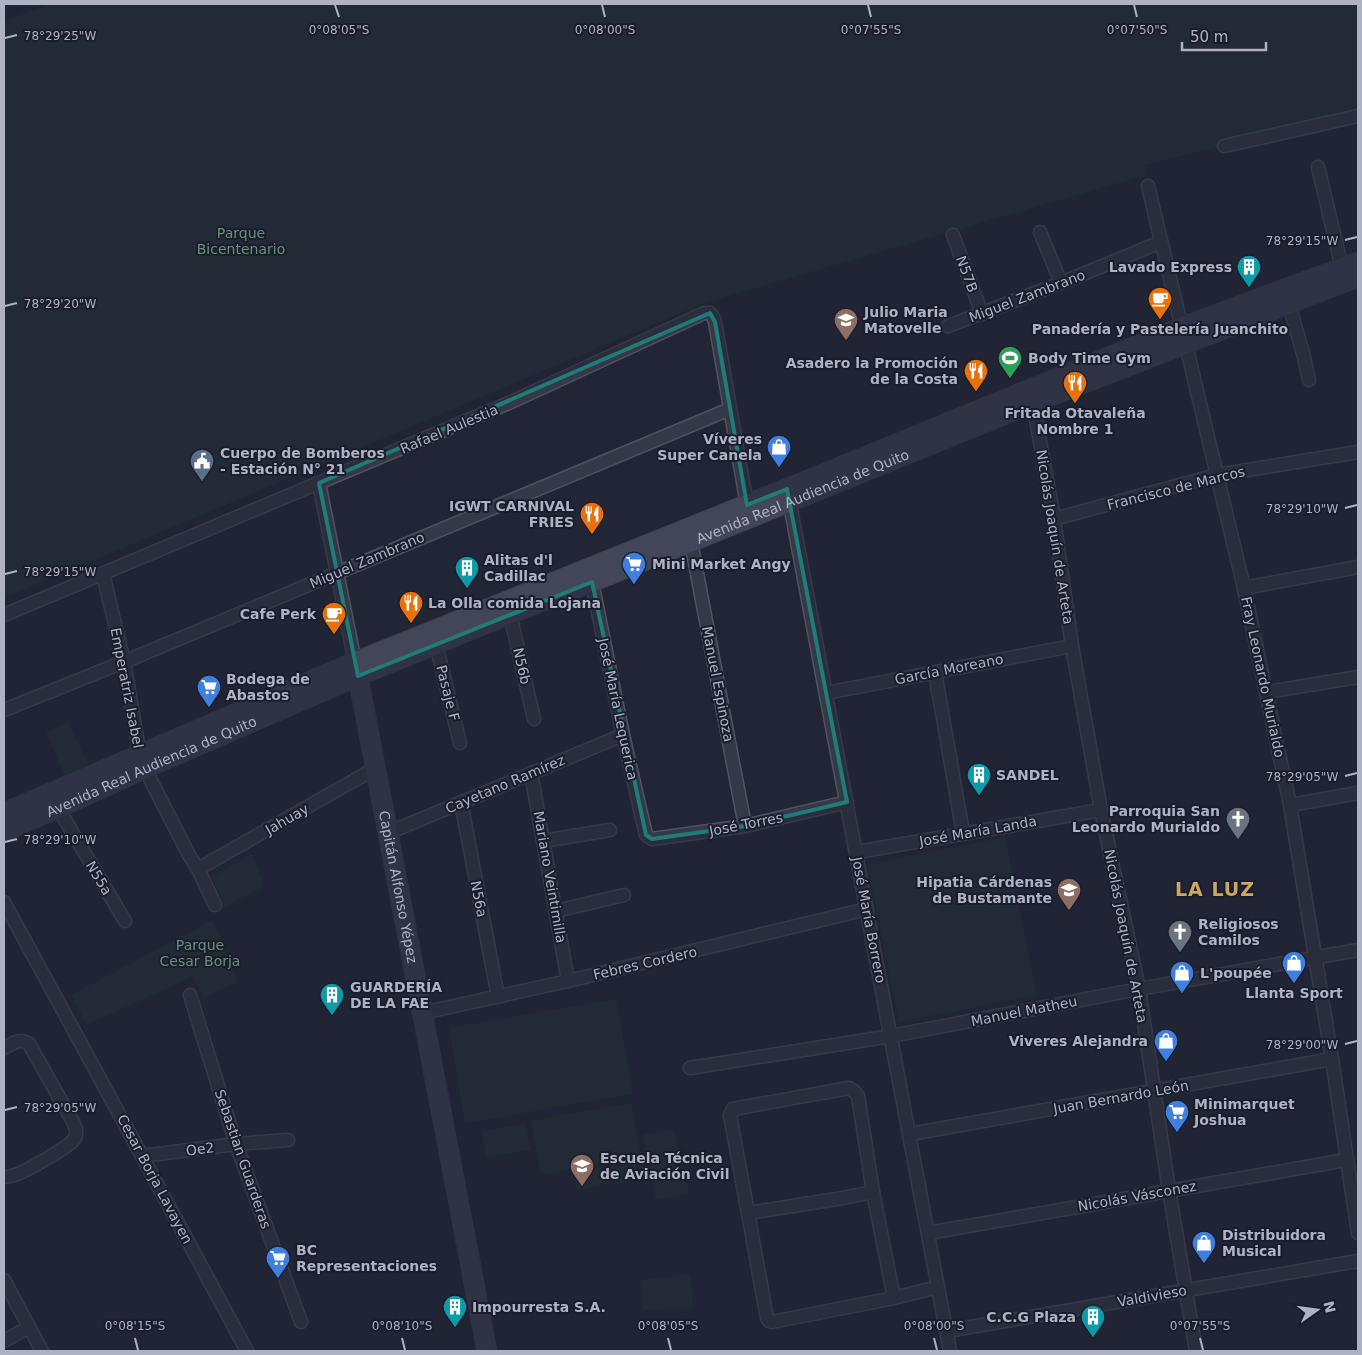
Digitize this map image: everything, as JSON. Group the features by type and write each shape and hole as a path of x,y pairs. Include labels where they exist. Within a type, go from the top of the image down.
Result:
{"main road":[{"name":"Avenida Real Audiencia de Quito","path":"4,813 143,762 357,669 747,505 789,495 1033,403 1184,335 1289,304 1353,269"},
{"name":"Avenida Real Audiencia de Quito","path":"357,669 436,644 592,582 691,542 789,495 1184,335 1353,269"},
{"name":"Capitán Alfonso Yépez","path":"357,669 487,1351"},
{"name":"Avenida Real Audiencia de Quito","path":"4,830 58,808 143,762"}],"street":[{"path":"1224,146 1358,116"},
{"path":"1318,167 1353,269"},
{"name":"Fray Leonardo Murialdo","path":"1148,186 1244,588 1290,805 1332,1059 1358,1233"},
{"path":"1040,232 1061,283"},
{"name":"N57B","path":"953,235 982,314"},
{"name":"Miguel Zambrano","path":"948,326 1161,242"},
{"path":"1289,304 1309,380"},
{"name":"Rafael Aulestia","path":"4,615 509,403 704,314 710,314 715,322 747,505"},
{"name":"Nicolás Joaquín de Arteta","path":"1033,403 1054,519 1072,646 1100,810 1139,989 1169,1190 1196,1351"},
{"name":"Miguel Zambrano","path":"4,710 124,662 730,408"},
{"name":"Francisco de Marcos","path":"1054,519 1217,475 1358,452"},
{"name":"Capitán Alfonso Yépez","path":"319,483 357,669"},
{"name":"José María Borrero","path":"789,495 950,1351"},
{"name":"Manuel Espinoza","path":"691,542 745,826"},
{"path":"1244,588 1358,567"},
{"name":"Emperatriz Isabel","path":"103,574 124,662 143,762 215,905"},
{"name":"José María Lequerica","path":"592,582 622,735 646,835"},
{"name":"N56b","path":"510,614 534,719"},
{"name":"Pasaje F","path":"436,644 460,743"},
{"name":"García Moreano","path":"826,693 1072,646"},
{"path":"935,672 963,833"},
{"path":"1267,692 1358,677"},
{"name":"Cayetano Ramírez","path":"388,833 622,735"},
{"name":"Jahuay","path":"198,869 376,768"},
{"name":"Mariano Veintimilla","path":"531,773 568,981"},
{"path":"1290,805 1358,793"},
{"name":"N56a","path":"461,802 498,997"},
{"name":"José Torres","path":"646,835 652,839 745,826 847,802"},
{"name":"N55a","path":"58,808 125,921"},
{"name":"José María Landa","path":"857,852 1100,810"},
{"path":"543,841 610,830"},
{"path":"556,911 624,895"},
{"name":"Cesar Borja Lavayen","path":"4,902 247,1351"},
{"name":"Febres Cordero","path":"422,1013 568,981 867,910"},
{"name":"Manuel Matheu","path":"690,1068 891,1036 1358,950"},
{"name":"Sebastian Guarderas","path":"190,995 236,1144 302,1322"},
{"path":"4,1048 18,1041 29,1044 72,1120 76,1133 75,1138 70,1144 55,1154 18,1174 4,1177"},
{"name":"Juan Bernardo León","path":"910,1134 1332,1059"},
{"path":"894,1298 873,1192 858,1096 854,1091 849,1088 733,1109 730,1115 766,1318 769,1322 894,1298 938,1287"},
{"name":"Oe2","path":"142,1156 236,1144 288,1140"},
{"name":"Nicolás Vásconez","path":"928,1233 1346,1160"},
{"path":"748,1213 873,1192"},
{"name":"Valdivieso","path":"946,1331 1358,1261"},
{"path":"4,1280 42,1351"},
{"path":"4,1340 29,1327"}],"highlighted area":[{"path":"710,313 715,322 747,505 787,489 847,802 745,826 652,839 646,835 592,582 358,676 319,483"}],"green space":[{"name":"Parque Bicentenario","path":"49,4 1358,4 1358,111 1144,165 1146,175 707,302 4,598 4,22"},
{"path":"68,722 88,764 65,775 46,733"},
{"path":"1005,837 1037,995 899,1022 867,865"},
{"path":"252,854 264,886 225,907 212,877"},
{"name":"Parque Cesar Borja","path":"213,920 238,982 203,997 193,976 87,1025 71,995"},
{"path":"616,999 633,1094 465,1123 449,1028"},
{"path":"631,1103 641,1156 541,1175 531,1121"},
{"path":"526,1124 530,1150 486,1157 482,1131"},
{"path":"674,1130 689,1193 656,1200 643,1135"},
{"path":"642,1161 645,1178 614,1184 611,1167"},
{"path":"604,1167 608,1184 577,1190 573,1173"},
{"path":"690,1274 693,1307 643,1310 640,1280"}],"place":[{"name":"Lavado Express","path":"1249,288"},
{"name":"Panadería y Pastelería Juanchito","path":"1160,320"},
{"name":"Julio Maria Matovelle","path":"846,341"},
{"name":"Body Time Gym","path":"1010,379"},
{"name":"Asadero la Promoción de la Costa","path":"976,392"},
{"name":"Fritada Otavaleña Nombre 1","path":"1075,404"},
{"name":"Víveres Super Canela","path":"779,468"},
{"name":"Cuerpo de Bomberos - Estación N° 21","path":"202,482"},
{"name":"IGWT CARNIVAL FRIES","path":"592,535"},
{"name":"Mini Market Angy","path":"634,585"},
{"name":"Alitas d'l Cadillac","path":"467,589"},
{"name":"La Olla comida Lojana","path":"411,624"},
{"name":"Cafe Perk","path":"334,635"},
{"name":"Bodega de Abastos","path":"209,708"},
{"name":"SANDEL","path":"979,796"},
{"name":"Parroquia San Leonardo Murialdo","path":"1238,840"},
{"name":"Hipatia Cárdenas de Bustamante","path":"1069,911"},
{"name":"Religiosos Camilos","path":"1180,953"},
{"name":"Llanta Sport","path":"1294,984"},
{"name":"L'poupée","path":"1182,994"},
{"name":"GUARDERÍA DE LA FAE","path":"332,1016"},
{"name":"Viveres Alejandra","path":"1166,1062"},
{"name":"Minimarquet Joshua","path":"1177,1133"},
{"name":"Escuela Técnica de Aviación Civil","path":"582,1187"},
{"name":"Distribuidora Musical","path":"1204,1264"},
{"name":"BC Representaciones","path":"278,1279"},
{"name":"Impourresta S.A.","path":"455,1328"},
{"name":"C.C.G Plaza","path":"1093,1338"}],"district":[{"name":"LA LUZ","path":"1215,889"}]}
